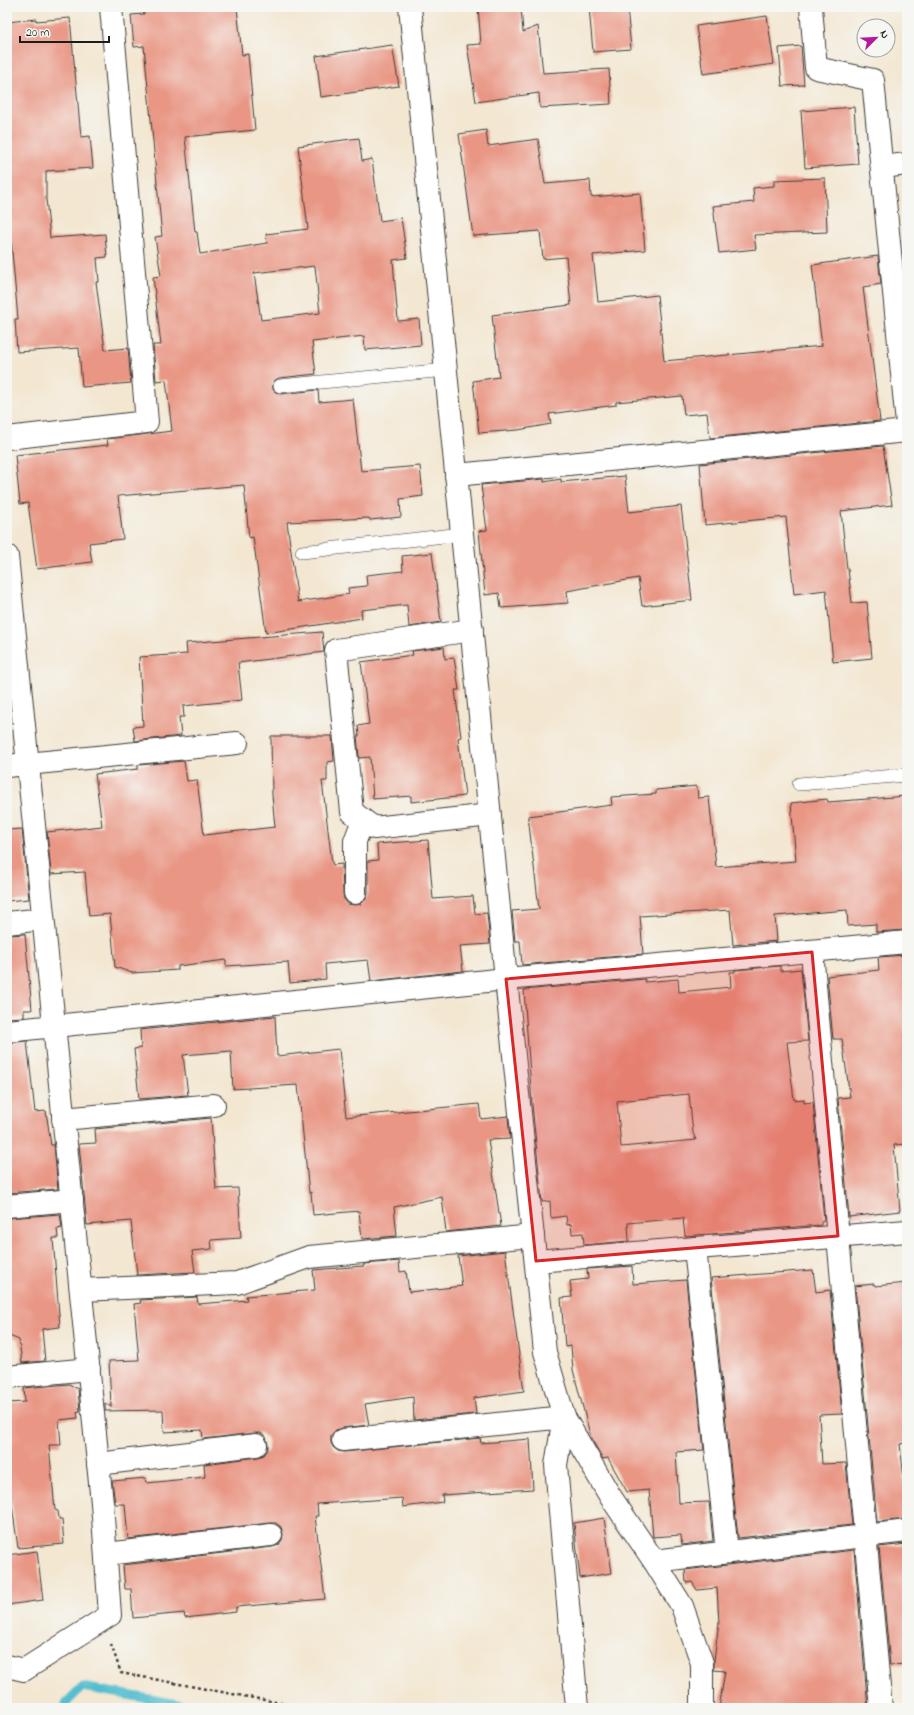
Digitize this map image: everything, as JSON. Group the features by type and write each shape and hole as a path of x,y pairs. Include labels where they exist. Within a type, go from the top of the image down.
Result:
{"street":[{"path":"7,438 147,422 111,7"},
{"path":"410,7 506,979 545,1352 564,1417 610,1496 654,1561 682,1606 702,1663 702,1708"},
{"path":"811,7 816,68 873,80 902,329 907,424"},
{"path":"882,167 907,164"},
{"path":"456,475 907,431"},
{"path":"7,556 17,765 43,919 89,1369 106,1554 110,1616 24,1670 7,1666"},
{"path":"472,630 336,650 352,812 374,828 490,815"},
{"path":"17,765 237,743"},
{"path":"355,893 355,840 363,820"},
{"path":"7,923 43,919"},
{"path":"7,1031 506,979 812,952 907,942"},
{"path":"812,952 881,1708"},
{"path":"63,1119 214,1105"},
{"path":"7,1206 72,1200"},
{"path":"536,1261 907,1231"},
{"path":"81,1290 237,1283 309,1257 533,1236"},
{"path":"695,1248 727,1552"},
{"path":"7,1377 89,1369"},
{"path":"343,1440 564,1417"},
{"path":"564,1417 556,1464 577,1708"},
{"path":"98,1464 256,1444"},
{"path":"654,1561 907,1531"},
{"path":"106,1554 271,1535"}],"lane":[{"path":"280,386 446,370"},
{"path":"302,552 462,534"},
{"path":"799,784 907,775"}],"path":[{"path":"103,1619 121,1673 307,1708"}],"highlighted area":[{"path":"812,952 838,1236 536,1261 506,979"}],"building":[{"path":"143,7 237,7 242,55 248,54 255,130 185,137 195,232 197,232 200,254 267,243 266,234 308,229 298,146 359,138 362,161 372,159 380,221 401,218 407,258 393,260 398,321 419,319 421,345 365,350 364,336 312,342 316,374 279,378 275,380 272,386 274,391 280,394 318,390 319,402 353,399 361,471 420,466 423,496 400,499 401,517 370,520 369,518 287,522 298,602 349,594 348,588 367,586 366,575 403,571 402,556 432,553 441,622 409,627 407,605 361,610 362,618 266,633 253,537 249,538 244,485 118,496 123,539 89,543 92,562 37,569 28,503 20,504 15,455 108,445 107,439 172,431 166,380 156,381 153,345 161,345 153,277 161,276 155,237 162,236 144,46 134,47 131,15 144,14","holes":["315,266 320,313 261,320 254,273"]},
{"path":"478,7 521,7 523,32 538,26 543,73 609,69 611,104 540,108 539,93 476,102 467,45 481,44"},
{"path":"589,7 627,7 631,49 593,52"},
{"path":"767,16 774,64 703,74 696,26"},
{"path":"70,18 81,137 90,136 93,168 46,171 46,198 50,238 105,234 107,257 97,258 99,282 96,282 105,350 128,348 131,383 82,387 79,348 17,352 15,319 18,319 11,240 7,241 7,139 12,139 7,84 7,22"},
{"path":"392,45 399,86 321,97 316,56"},
{"path":"801,46 804,85 782,86 779,48"},
{"path":"854,107 858,164 805,168 801,111"},
{"path":"486,130 488,146 538,139 545,184 590,180 591,197 640,193 645,250 593,255 598,302 657,295 664,361 822,346 812,265 878,256 881,284 863,287 880,421 710,438 707,413 684,415 682,396 616,402 616,405 549,414 551,424 518,430 479,433 473,381 499,377 492,315 571,305 566,257 543,259 540,231 473,236 459,134"},
{"path":"825,178 827,232 754,235 756,249 719,253 713,206 754,202 753,188 774,186 774,180"},
{"path":"907,251 907,281 905,281 903,252"},
{"path":"883,446 892,505 841,511 852,603 867,602 872,658 833,662 826,590 794,594 786,517 705,525 700,464"},
{"path":"625,476 629,512 681,506 692,600 642,606 638,578 567,591 568,603 501,608 499,593 485,595 479,531 487,530 481,485 544,479 544,482 561,479 561,482"},
{"path":"322,632 324,652 238,663 242,700 183,706 184,717 179,717 181,736 135,741 133,727 143,726 139,657 187,654 186,643"},
{"path":"444,647 445,659 454,658 459,690 455,690 461,737 458,738 465,796 411,802 411,796 373,799 370,757 359,758 357,736 359,736 358,726 369,724 361,662 413,655 412,651"},
{"path":"271,736 332,736 334,761 327,762 327,781 322,781 332,863 333,865 342,864 343,893 344,899 348,904 361,904 366,899 368,893 368,861 378,860 377,844 428,840 433,899 473,896 475,914 487,913 490,944 460,946 463,971 371,981 368,960 325,964 326,979 290,983 288,962 226,966 226,960 178,966 178,970 132,973 115,967 110,914 89,916 85,872 51,874 47,832 102,826 95,774 138,769 138,765 184,761 187,781 197,780 204,835 275,827 272,795"},
{"path":"697,786 698,798 709,797 716,867 796,861 791,803 827,799 828,802 907,796 907,930 876,932 876,924 848,926 847,910 775,916 777,941 733,945 730,910 640,916 643,954 522,965 520,941 515,941 512,911 539,909 528,816 612,805 611,797 656,794 656,790"},
{"path":"22,829 29,899 7,901 7,830"},
{"path":"25,934 32,1010 24,1010 24,1017 7,1018 7,935"},
{"path":"907,955 907,1144 894,1145 900,1211 849,1217 838,1098 850,1097 842,1039 833,1039 827,976 879,970 878,957"},
{"path":"780,966 780,971 801,969 808,1041 787,1042 794,1100 804,1099 804,1103 813,1102 824,1220 821,1221 821,1225 685,1236 683,1218 628,1223 629,1241 584,1245 583,1233 572,1234 571,1224 567,1225 566,1216 551,1218 550,1201 542,1202 532,1104 524,990 645,979 645,982 678,979 679,992 731,987 730,972 735,972 735,970","holes":["689,1094 693,1133 696,1140 621,1147 617,1101"]},
{"path":"275,1016 277,1056 339,1049 346,1117 479,1104 481,1119 508,1116 510,1139 488,1140 501,1226 446,1232 442,1197 394,1207 397,1236 362,1239 359,1211 313,1215 311,1192 309,1193 298,1085 233,1089 231,1051 183,1055 188,1095 139,1099 134,1049 141,1048 140,1030"},
{"path":"27,1041 35,1112 46,1111 51,1145 54,1145 58,1189 7,1193 7,1043"},
{"path":"211,1118 216,1189 238,1188 241,1238 211,1240 212,1249 192,1251 195,1272 137,1275 131,1221 87,1225 79,1144 96,1143 95,1129"},
{"path":"60,1214 62,1228 57,1229 58,1238 53,1238 60,1327 42,1329 45,1361 22,1363 19,1340 7,1335 7,1218"},
{"path":"505,1251 524,1391 474,1398 476,1414 414,1420 413,1397 365,1404 369,1425 336,1430 331,1435 331,1442 333,1447 338,1451 344,1452 480,1438 481,1443 530,1439 533,1489 442,1495 443,1502 403,1507 402,1498 317,1504 318,1516 315,1516 325,1599 236,1607 236,1612 185,1618 184,1613 133,1618 131,1589 125,1589 123,1565 272,1547 279,1545 283,1534 281,1527 276,1523 270,1523 128,1539 125,1504 115,1504 112,1481 146,1478 147,1483 205,1477 204,1464 258,1457 264,1455 268,1450 266,1437 261,1433 203,1439 202,1430 164,1432 163,1410 105,1411 105,1403 111,1407 109,1361 139,1360 134,1304 141,1303 140,1300 197,1297 198,1304 247,1300 246,1296 315,1290 313,1270 364,1266 364,1264 399,1261 400,1272 406,1271 409,1292 462,1286 458,1256"},
{"path":"632,1266 633,1284 686,1280 704,1450 676,1452 679,1503 709,1502 713,1541 682,1545 681,1535 653,1537 649,1490 627,1492 608,1458 603,1459 591,1438 573,1370 571,1346 565,1347 561,1298 572,1297 570,1281 588,1279 587,1269"},
{"path":"813,1270 816,1292 830,1290 842,1414 819,1415 822,1464 846,1463 852,1525 738,1538 711,1278"},
{"path":"907,1283 907,1443 900,1444 907,1504 907,1519 877,1522 855,1286"},
{"path":"69,1384 78,1389 80,1411 77,1412 78,1418 59,1420 61,1445 49,1445 55,1510 58,1511 59,1519 62,1519 64,1544 18,1548 11,1498 7,1498 7,1403 25,1402 24,1388"},
{"path":"604,1518 612,1573 580,1578 574,1523"},
{"path":"907,1544 907,1664 890,1665 879,1547"},
{"path":"854,1550 868,1708 719,1708 725,1671 714,1670 719,1623 717,1588 697,1590 692,1582 686,1583 685,1570"},
{"path":"37,1551 43,1600 7,1605 7,1555"}],"waterway":[{"path":"65,1708 67,1702 82,1687 201,1708"}]}
